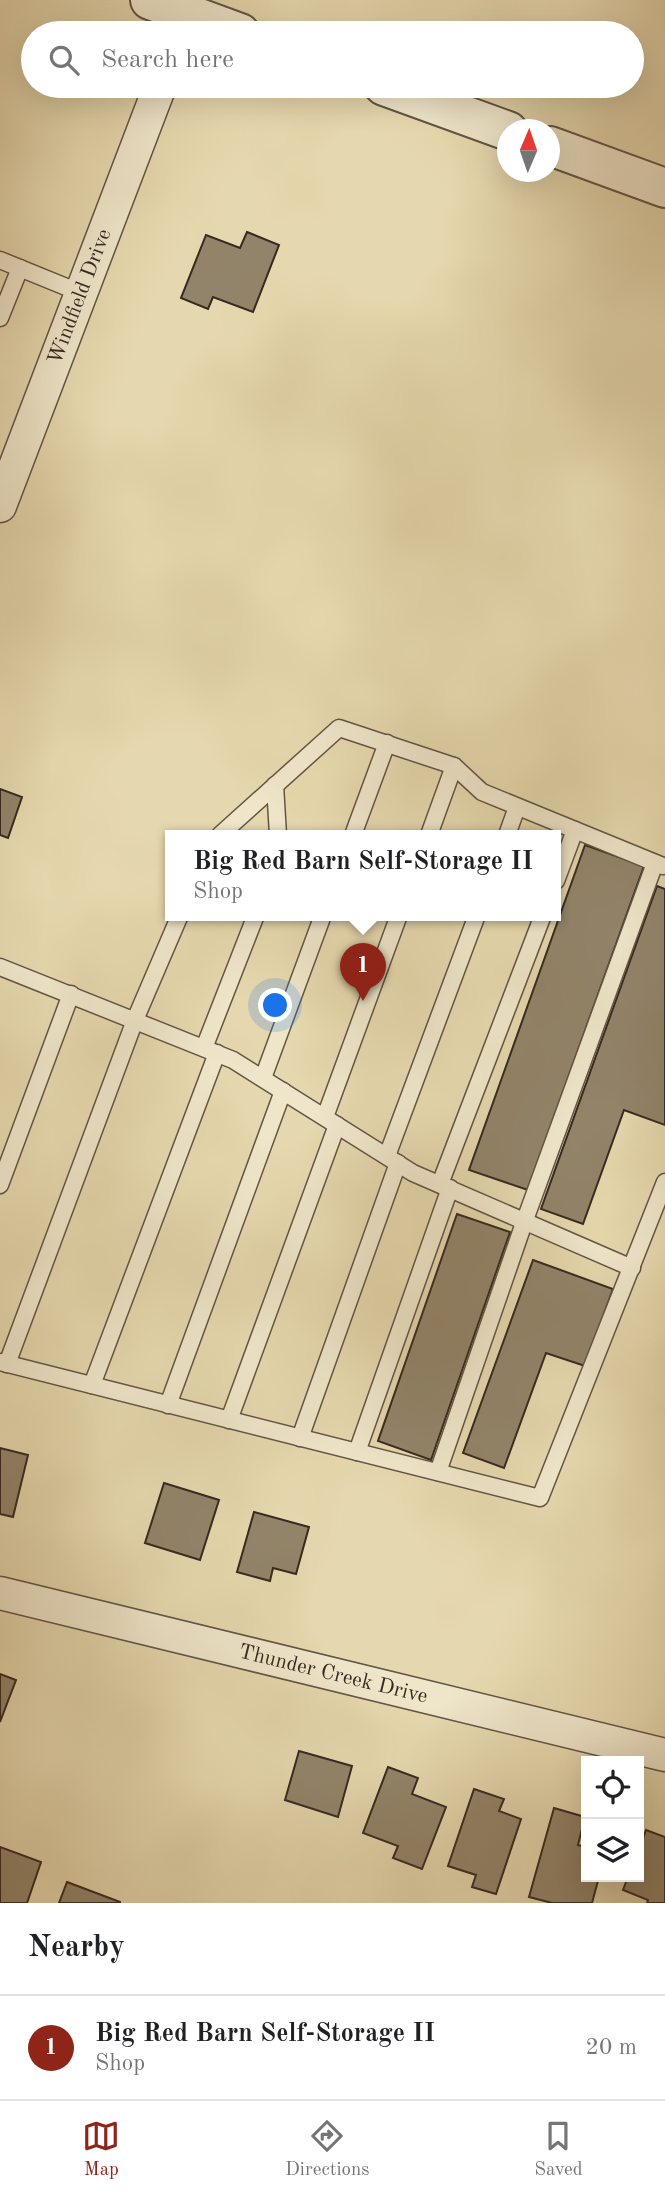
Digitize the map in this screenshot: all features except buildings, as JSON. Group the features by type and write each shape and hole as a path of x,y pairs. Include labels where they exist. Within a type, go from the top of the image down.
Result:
{"street":[{"path":"150,0 180,21"},
{"name":"Windfield Drive","path":"0,506 155,98"},
{"path":"417,98 497,127"},
{"path":"560,150 665,188"},
{"name":"Thunder Creek Drive","path":"0,1593 665,1755"}],"lane":[{"path":"0,260 81,293"},
{"path":"0,318 20,268"},
{"path":"226,830 339,729 454,766 482,792 660,865 525,1220 438,1472"},
{"path":"355,830 387,743"},
{"path":"431,830 454,766"},
{"path":"275,785 278,830"},
{"path":"509,830 517,807"},
{"path":"561,866 575,830"},
{"path":"177,921 135,1020 4,1363 540,1498 665,1182"},
{"path":"92,1385 255,921"},
{"path":"263,1078 321,921"},
{"path":"229,1420 397,921"},
{"path":"300,1438 475,921"},
{"path":"357,1452 445,1186 540,921"},
{"path":"0,967 211,1051 263,1078 393,1160 445,1186 632,1268"},
{"path":"0,1185 71,994"},
{"path":"168,1405 283,1091"}],"place":[{"name":"Big Red Barn Self-Storage II","path":"363,1001"}]}
